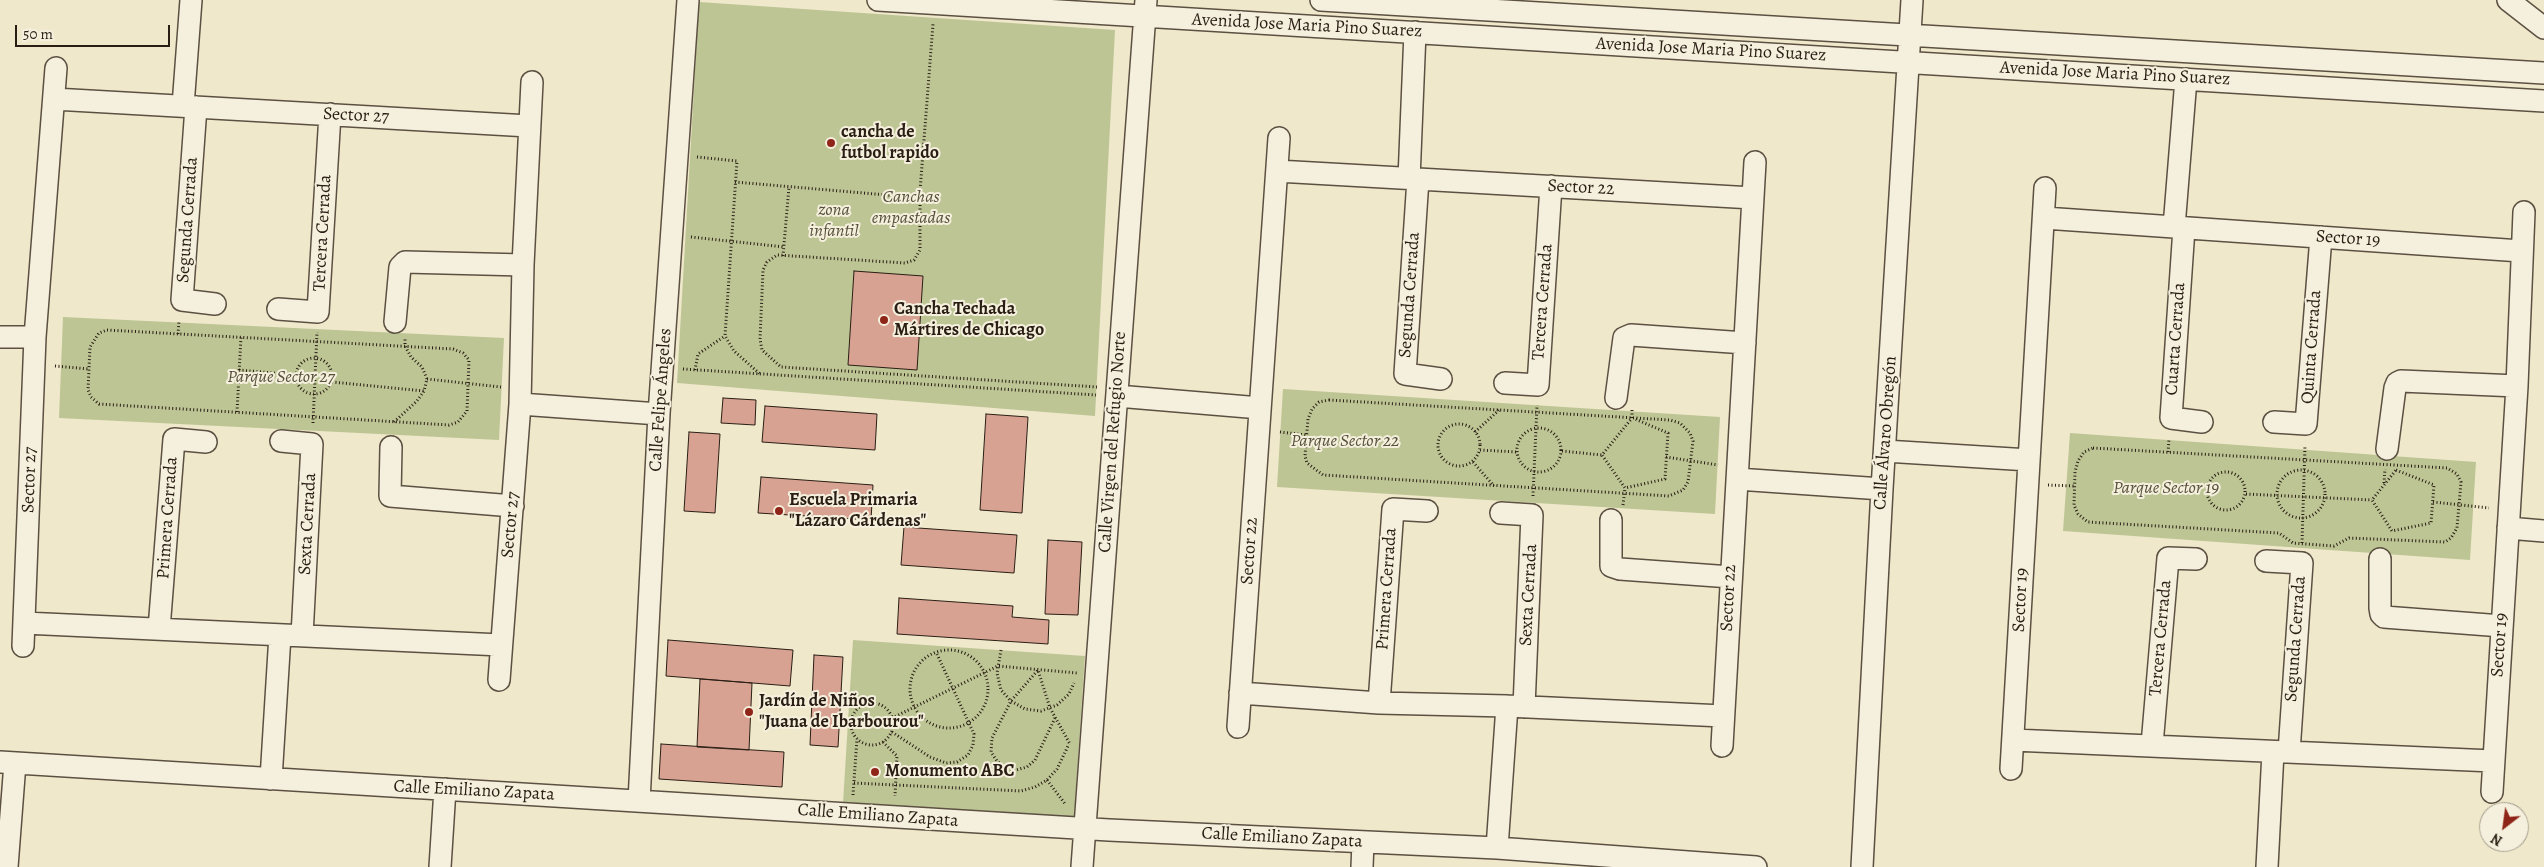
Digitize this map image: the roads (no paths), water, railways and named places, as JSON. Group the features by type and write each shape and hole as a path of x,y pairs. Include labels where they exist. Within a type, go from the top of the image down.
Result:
{"street":[{"path":"190,106 191,0"},
{"name":"Calle Felipe Ángeles","path":"640,801 659,414 688,0"},
{"name":"Avenida Jose Maria Pino Suarez","path":"878,0 935,4 1146,8 1415,32 2544,101"},
{"name":"Avenida Jose Maria Pino Suarez","path":"1321,0 1500,6 1910,34 2544,73"},
{"name":"Calle Álvaro Obregón","path":"1862,867 1882,489 1912,0"},
{"path":"2508,0 2544,28"},
{"name":"Calle Virgen del Refugio Norte","path":"1082,867 1146,8"},
{"path":"1414,179 1415,32"},
{"path":"2430,94 2433,66"},
{"name":"Sector 27","path":"23,646 35,337 56,68"},
{"path":"2179,228 2186,79"},
{"name":"Sector 27","path":"499,680 520,396 523,265 532,82"},
{"name":"Sector 27","path":"54,99 529,126"},
{"name":"Segunda Cerrada","path":"190,106 182,300 215,304"},
{"name":"Tercera Cerrada","path":"278,309 318,312 330,114"},
{"name":"Sector 22","path":"1238,728 1279,138"},
{"name":"Sector 22","path":"1722,746 1755,162"},
{"name":"Sector 22","path":"1277,171 1753,198"},
{"name":"Segunda Cerrada","path":"1414,179 1405,374 1440,379"},
{"name":"Tercera Cerrada","path":"1505,383 1538,385 1551,186"},
{"name":"Sector 19","path":"2011,769 2045,188"},
{"name":"Sector 19","path":"2492,792 2517,386 2524,212"},
{"name":"Sector 19","path":"2044,218 2521,251"},
{"name":"Cuarta Cerrada","path":"2179,228 2171,418 2202,422"},
{"name":"Quinta Cerrada","path":"2274,422 2306,424 2321,237"},
{"path":"395,322 400,267 405,262 523,265"},
{"path":"1616,398 1624,338 1631,335 1745,343"},
{"path":"0,337 35,337"},
{"path":"2387,449 2396,383 2401,381 2517,386"},
{"path":"1117,392 1260,408"},
{"path":"520,396 659,414"},
{"name":"Primera Cerrada","path":"159,629 174,439 206,442"},
{"name":"Sexta Cerrada","path":"281,441 312,444 302,636"},
{"path":"392,447 390,496 513,506"},
{"path":"1885,451 2030,460"},
{"path":"1737,474 1882,489"},
{"name":"Primera Cerrada","path":"1379,703 1393,509 1427,511"},
{"name":"Sexta Cerrada","path":"1500,513 1532,515 1515,706"},
{"path":"2508,519 2544,531"},
{"path":"1611,520 1611,566 1620,569 1731,577"},
{"name":"Segunda Cerrada","path":"2266,561 2302,553 2281,752"},
{"name":"Tercera Cerrada","path":"2152,745 2168,558 2196,560"},
{"path":"2380,559 2380,608 2381,614 2384,617 2502,626"},
{"path":"24,623 501,645"},
{"path":"271,779 280,635"},
{"path":"1240,693 1379,703 1515,706 1723,716"},
{"path":"1496,848 1515,706"},
{"path":"2013,740 2493,761"},
{"path":"2267,867 2281,752"},
{"path":"7,762 7,867"},
{"name":"Calle Emiliano Zapata","path":"7,762 1084,828 1496,848 1756,867"},
{"path":"440,867 445,790"},
{"path":"1362,867 1364,842"}],"place":[{"name":"cancha de futbol rapido","path":"831,143"},
{"name":"Cancha Techada Mártires de Chicago","path":"884,320"},
{"name":"Escuela Primaria \"Lázaro Cárdenas\"","path":"779,511"},
{"name":"Jardín de Niños \"Juana de Ibarbourou\"","path":"749,712"},
{"name":"Monumento ABC","path":"875,772"}],"park label":[{"name":"Canchas empastadas","path":"911,208"},
{"name":"zona infantil","path":"834,221"},
{"name":"Parque Sector 27","path":"281,378"},
{"name":"Parque Sector 22","path":"1345,442"},
{"name":"Parque Sector 19","path":"2166,489"}]}
